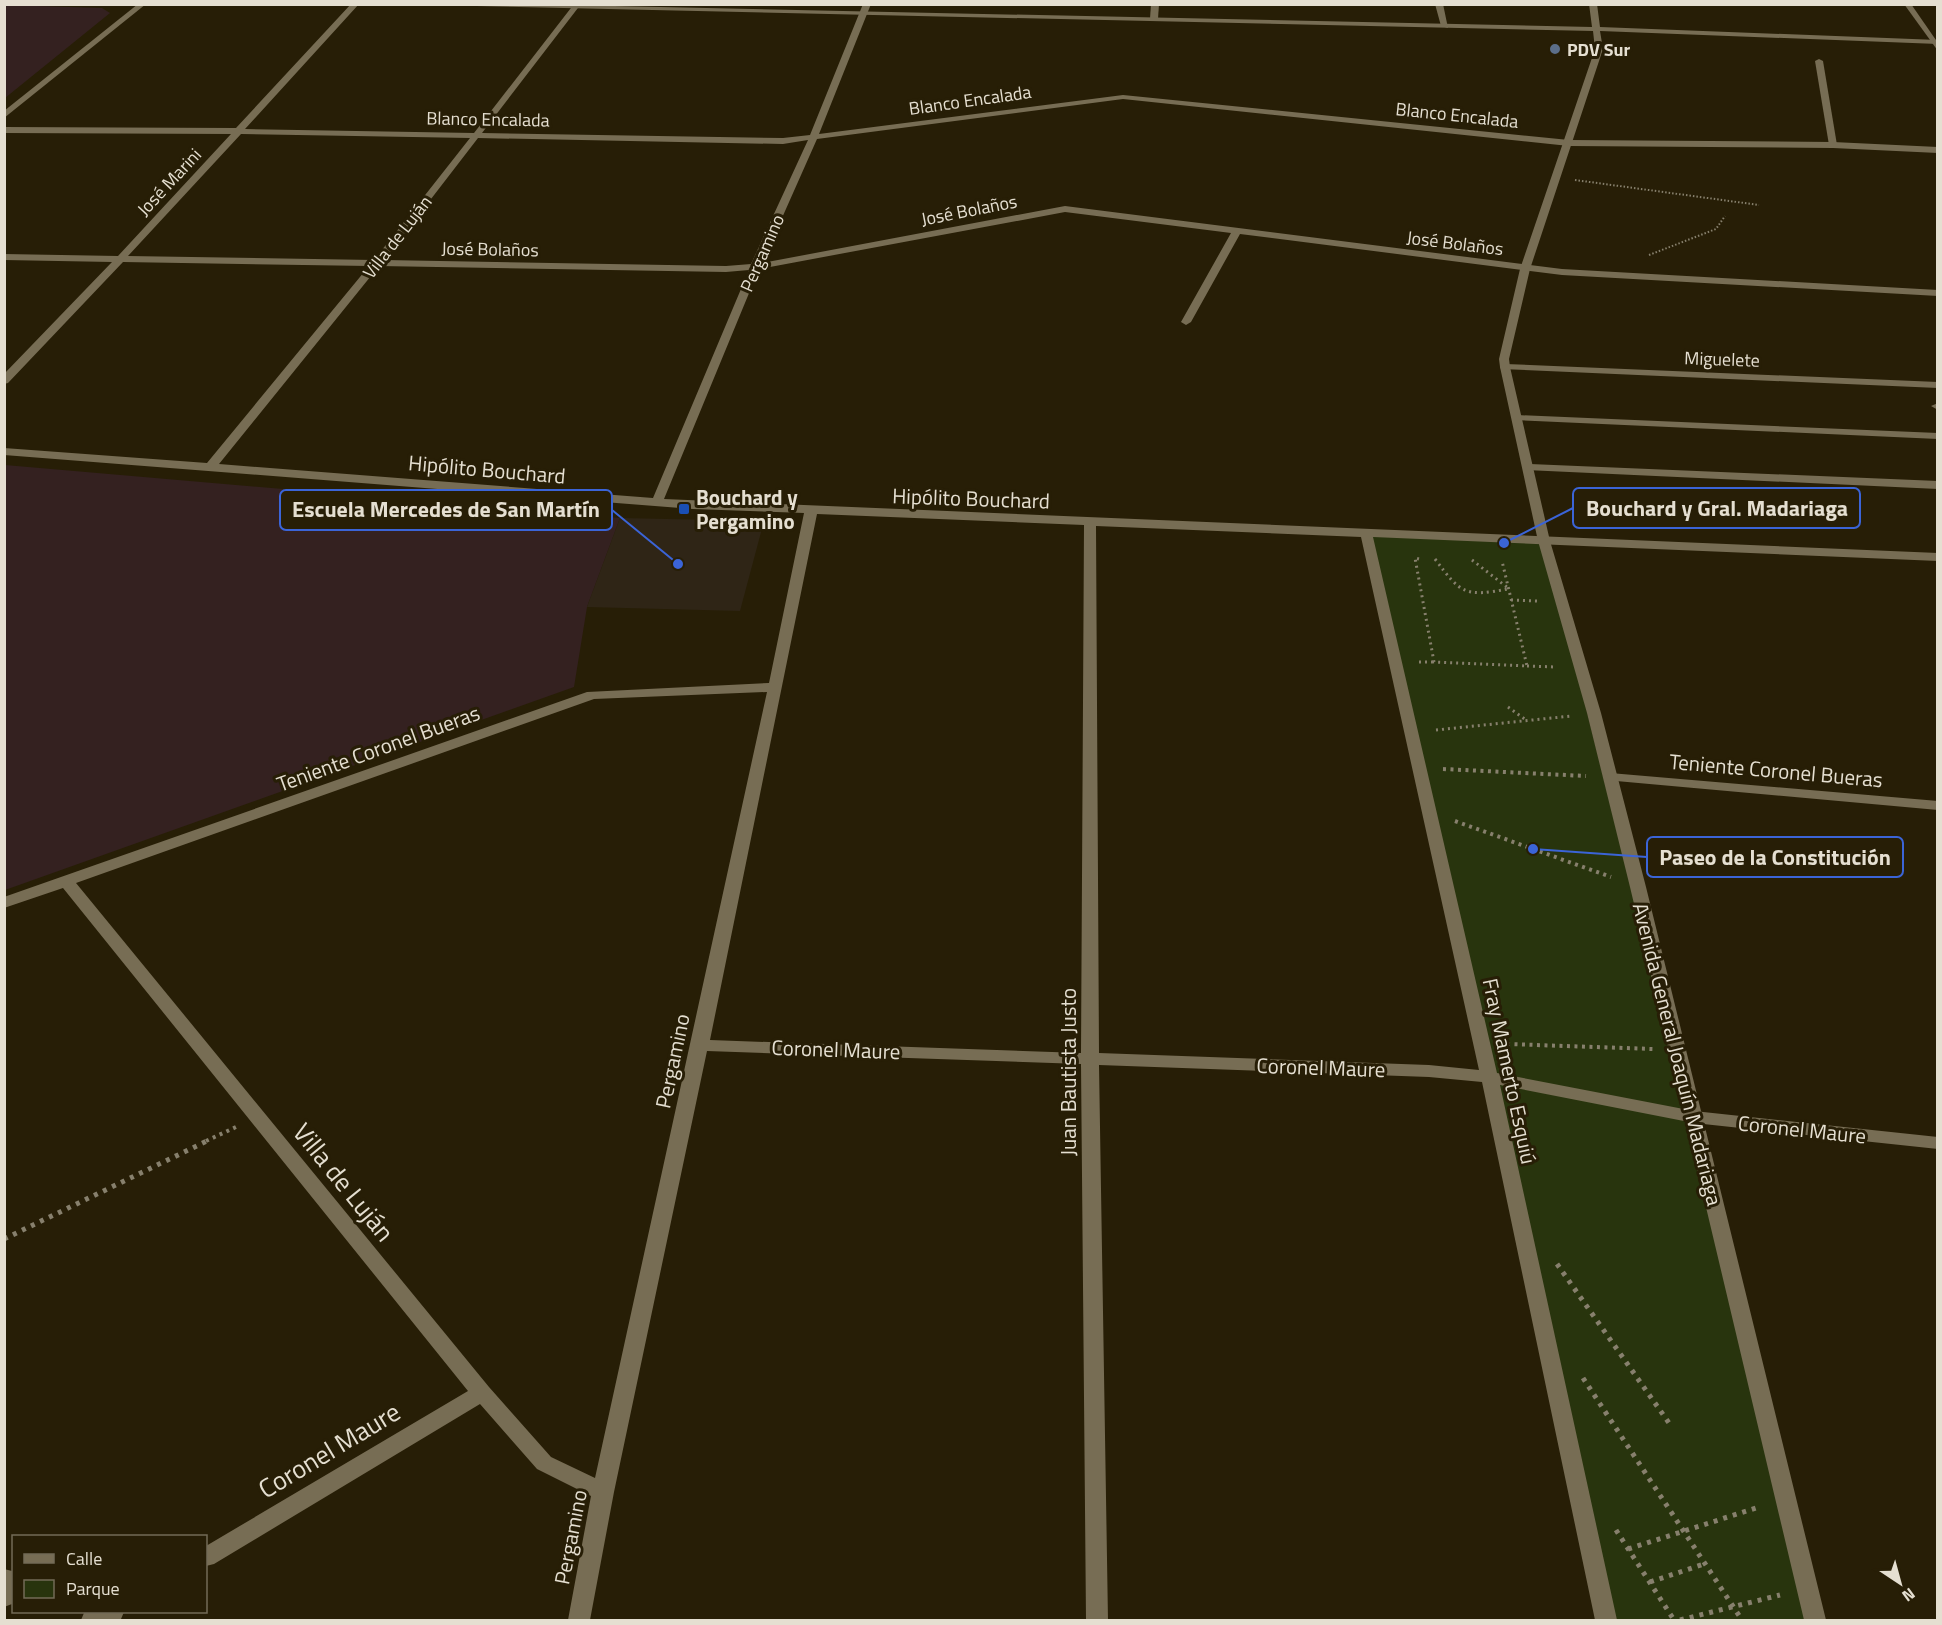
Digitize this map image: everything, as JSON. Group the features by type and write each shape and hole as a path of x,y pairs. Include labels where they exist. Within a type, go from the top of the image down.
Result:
{"street":[{"path":"4,116 143,4"},
{"name":"José Marini","path":"4,381 356,4"},
{"path":"390,4 577,6 863,15 1598,29 1934,41"},
{"name":"Pergamino","path":"657,502 755,267 813,138 867,4"},
{"path":"1154,19 1155,4"},
{"path":"1439,4 1445,26"},
{"name":"Avenida General Joaquín Madariaga","path":"1593,4 1599,49 1525,269 1504,359 1505,367 1530,468 1544,541 1594,713 1638,887 1815,1620"},
{"path":"1907,4 1934,41"},
{"name":"Villa de Luján","path":"211,466 376,264 577,6"},
{"path":"1819,61 1833,145"},
{"name":"Blanco Encalada","path":"4,130 238,131 783,141 1123,97 1569,143 1833,145 1938,150"},
{"name":"José Bolaños","path":"4,257 726,269 755,267 1065,209 1525,269 1938,293"},
{"path":"1186,322 1236,232"},
{"name":"Miguelete","path":"1505,367 1938,385"},
{"path":"1517,418 1938,436"},
{"name":"Hipólito Bouchard","path":"4,451 657,502 811,511 1938,557"},
{"path":"1530,468 1938,485"},
{"name":"Pergamino","path":"579,1620 603,1492 776,687 811,511"},
{"name":"Juan Bautista Justo","path":"1090,522 1090,1058 1097,1620"},
{"name":"Fray Mamerto Esquiú","path":"1366,532 1482,1044 1606,1620"},
{"name":"Teniente Coronel Bueras","path":"4,903 592,695 776,687"},
{"name":"Teniente Coronel Bueras","path":"1610,777 1938,806"},
{"name":"Villa de Luján","path":"66,880 482,1393 544,1463 603,1492"},
{"name":"Coronel Maure","path":"700,1045 1429,1071 1489,1077 1694,1117 1938,1143"},
{"name":"Coronel Maure","path":"207,1556 482,1393"},
{"path":"4,1578 7,1588 4,1597"},
{"path":"92,1620 108,1613"}],"path":[{"path":"1556,178 1628,186 1706,200 1759,205"},
{"path":"1630,276 1637,260 1716,230 1725,216"},
{"path":"1492,561 1502,561 1525,540"},
{"path":"1444,559 1415,558 1434,662 1527,666 1502,561"},
{"path":"1435,559 1454,583 1476,595 1508,589"},
{"path":"1463,560 1482,561"},
{"path":"1472,560 1508,589"},
{"path":"1508,707 1526,720"},
{"path":"1411,733 1594,713"},
{"path":"1419,768 1610,777"},
{"path":"1429,812 1638,887"},
{"path":"1482,1044 1678,1049"},
{"path":"4,1239 258,1116"},
{"path":"1557,1262 1669,1423"},
{"path":"1579,1371 1742,1620"},
{"path":"1629,1549 1785,1499"},
{"path":"1611,1521 1674,1620"},
{"path":"1650,1582 1704,1564"},
{"path":"1680,1620 1807,1588"}],"shaded area":[{"path":"5,5 102,8 110,13 5,98"},
{"path":"5,465 620,518 587,607 574,687 5,890"},
{"path":"620,518 764,521 740,611 587,607"}],"green space":[{"path":"1366,532 1544,541 1815,1620 1606,1620 1482,1043"}],"place":[{"name":"PDV Sur","path":"1555,49"},
{"name":"Bouchard y Pergamino","path":"684,509"},
{"name":"Bouchard y Gral. Madariaga","path":"1504,543"},
{"name":"Escuela Mercedes de San Martín","path":"678,564"},
{"name":"Paseo de la Constitución","path":"1533,849"}]}
